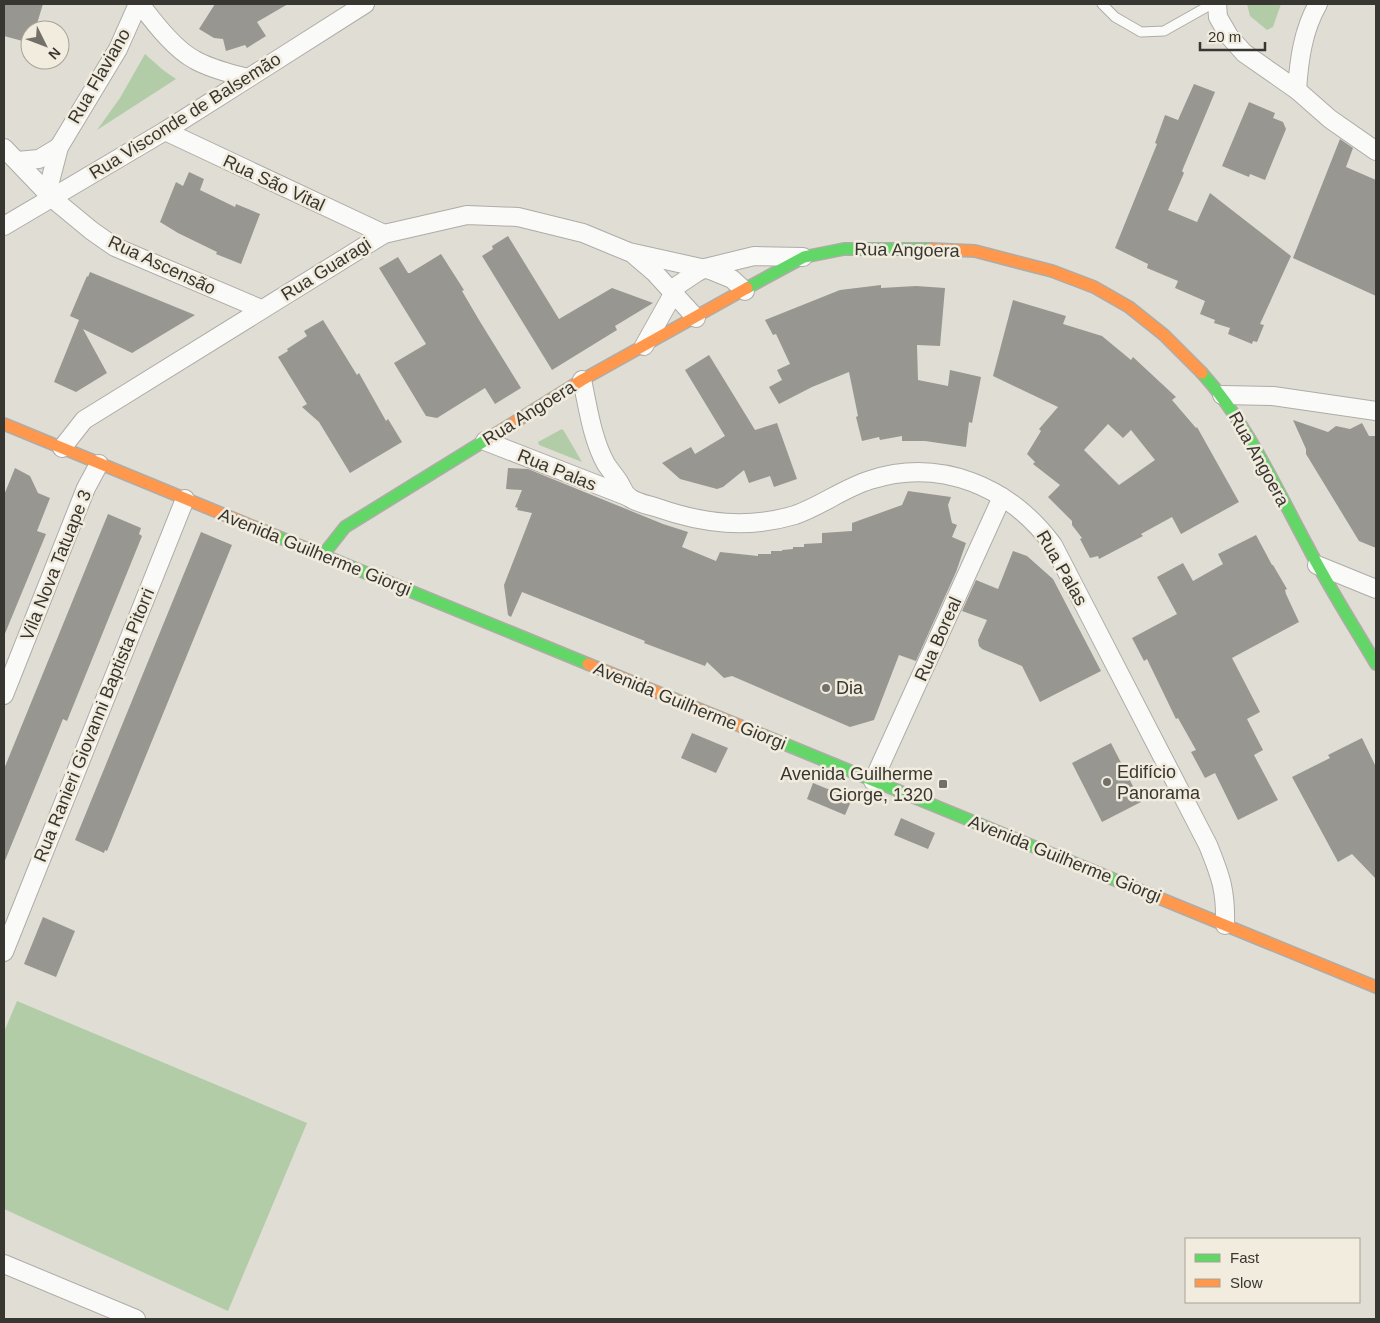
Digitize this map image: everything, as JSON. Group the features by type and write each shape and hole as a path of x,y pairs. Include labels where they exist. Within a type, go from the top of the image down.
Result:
{"street":[{"path":"139,4 154,23 192,59 212,68 247,78"},
{"name":"Rua Flaviano","path":"49,195 59,148 118,49 139,4"},
{"name":"Rua Visconde de Balsemão","path":"4,226 49,195 165,132 365,4"},
{"path":"1217,4 1218,17 1229,36 1244,53 1297,90 1330,119 1376,151"},
{"path":"1297,90 1299,59 1305,34 1318,4"},
{"name":"Rua São Vital","path":"165,132 384,234"},
{"name":"Rua Ascensão","path":"4,148 49,195 92,231 115,246 261,309"},
{"path":"17,161 39,159 59,148"},
{"name":"Rua Guaragi","path":"62,448 84,420 384,234 467,215 518,217 583,233 629,252 705,268 732,279 746,291"},
{"name":"Rua Angoera","path":"323,555 346,528 582,380 746,291 804,257 844,249 975,251 1052,271 1094,287 1129,307 1189,358 1222,395 1245,430 1317,564 1376,664"},
{"name":"Rua Guaragi","path":"629,252 644,262 696,318"},
{"path":"644,346 672,293 683,281 705,268 754,256 804,257"},
{"name":"Rua Palas","path":"582,380 594,431 605,462 629,497"},
{"path":"1222,395 1273,396 1376,411"},
{"name":"Avenida Guilherme Giorgi","path":"4,424 1376,987"},
{"name":"Rua Palas","path":"485,441 629,497 693,518 730,524 749,524 796,514 870,480 909,473 933,472 954,476 975,482 1002,497 1030,518 1043,531 1062,562 1208,846 1223,883 1226,900 1225,925"},
{"name":"Vila Nova Tatuape 3","path":"4,695 86,488 99,464"},
{"name":"Rua Boreal","path":"873,781 1002,497"},
{"name":"Rua Ranieri Giovanni Baptista Pitorri","path":"4,952 185,499"},
{"path":"1317,564 1376,589"},
{"path":"4,1264 124,1317"}],"lane":[{"path":"1102,4 1115,17 1141,32 1164,31 1212,4"}],"green space":[{"path":"1247,4 1281,4 1273,27 1267,30 1250,16"},
{"path":"145,54 176,79 97,130 120,98"},
{"path":"562,429 582,462 539,445 538,442"},
{"path":"17,1001 307,1123 228,1311 4,1209 4,1032"}],"building":[{"path":"4,4 43,4 38,20 20,20 20,40 4,36"},
{"path":"215,4 288,4 257,22 266,36 247,48 245,45 226,51 223,39 214,38 199,29"},
{"path":"1194,84 1215,92 1168,210 1197,222 1210,193 1291,256 1260,324 1264,325 1257,342 1253,341 1252,344 1228,334 1230,328 1214,323 1215,320 1200,314 1205,301 1175,288 1178,281 1147,268 1148,264 1115,248 1157,144 1155,143 1165,115 1178,120"},
{"path":"1249,102 1275,113 1273,118 1283,122 1286,129 1265,180 1250,174 1249,177 1222,166"},
{"path":"1340,139 1353,148 1346,167 1376,180 1376,296 1293,258"},
{"path":"189,172 204,179 200,190 235,207 236,204 260,214 241,264 216,254 217,252 160,222 176,182 183,186"},
{"path":"508,236 559,319 612,288 653,303 615,326 617,330 552,370 482,256 493,249 492,246"},
{"path":"441,254 521,388 495,404 485,388 437,418 426,416 394,363 426,344 379,268 398,257 408,273 410,273"},
{"path":"90,272 195,315 132,353 83,329 107,373 76,392 54,382 79,320 70,316"},
{"path":"881,285 881,288 916,286 945,288 940,346 917,345 918,380 948,386 950,370 981,377 972,423 969,422 966,447 925,441 902,441 902,436 880,440 879,437 862,441 849,372 812,387 779,404 769,387 782,380 777,370 790,364 776,334 773,335 765,320 840,290"},
{"path":"1013,300 1066,316 1063,324 1102,336 1131,360 1133,357 1176,397 1172,400 1197,427 1239,502 1181,534 1172,517 1141,534 1143,536 1099,559 1098,556 1090,558 1080,539 1082,538 1072,525 1072,521 1048,497 1060,485 1033,464 1035,462 1027,454 1041,431 1039,429 1058,407 993,376","holes":["1108,424 1123,438 1131,430 1155,460 1119,485 1084,450"]},
{"path":"323,320 357,375 359,373 386,421 388,419 402,442 350,473 319,422 302,407 307,404 278,357 307,336 304,331"},
{"path":"709,355 755,430 777,423 797,479 774,487 770,476 749,483 744,470 723,487 717,489 680,479 662,463 691,447 695,454 725,436 685,370"},
{"path":"1293,420 1328,432 1336,426 1350,429 1362,423 1369,436 1376,436 1376,548 1359,541 1306,454 1306,449"},
{"path":"15,468 30,476 38,493 50,498 37,531 46,534 4,636 4,495"},
{"path":"508,468 528,469 663,524 688,532 682,547 716,561 720,552 758,556 758,554 771,554 771,551 804,547 804,544 822,543 822,533 852,531 852,523 902,505 908,491 951,497 948,505 952,523 957,525 952,537 966,543 956,572 916,661 899,655 874,720 850,727 732,676 724,678 707,662 705,666 644,643 645,641 522,592 511,617 508,615 504,585 532,513 517,510 518,508 515,507 522,490 506,489"},
{"path":"108,514 141,528 139,534 142,536 67,721 63,719 4,863 4,769"},
{"path":"201,532 232,545 107,851 105,850 104,853 75,840"},
{"path":"1256,535 1287,589 1285,590 1286,594 1299,622 1232,658 1260,712 1247,719 1263,750 1254,755 1278,800 1238,820 1215,773 1205,778 1191,752 1196,750 1178,718 1176,719 1147,659 1144,661 1132,638 1177,614 1157,577 1183,563 1193,581 1223,564 1218,554"},
{"path":"1013,551 1027,556 1053,579 1101,671 1040,702 1022,666 979,646 978,640 987,620 962,611 976,580 998,589"},
{"path":"692,733 728,748 716,773 681,758"},
{"path":"1362,738 1376,767 1376,879 1352,854 1338,862 1292,777 1330,758 1328,755"},
{"name":"Edifício Panorama","path":"1111,743 1141,802 1102,822 1072,763"},
{"path":"813,783 852,799 845,815 807,799"},
{"path":"901,818 935,833 928,849 894,835"},
{"path":"43,917 75,931 56,977 24,964"}],"traffic: fast":[{"path":"747,288 804,257 844,249 930,249"},
{"path":"1202,373 1218,392 1247,434 1323,575 1376,664"},
{"path":"323,555 345,527 489,438"},
{"path":"276,536 588,664"},
{"path":"765,736 1159,898"}],"traffic: slow":[{"path":"930,249 975,251 1052,271 1094,287 1129,307 1164,335 1202,373"},
{"path":"489,438 582,380 747,288"},
{"path":"4,424 276,536"},
{"path":"588,664 765,736"},
{"path":"1159,898 1376,987"}],"place":[{"name":"Dia","path":"826,688"},
{"name":"Edifício Panorama","path":"1107,782"},
{"name":"Avenida Guilherme Giorge, 1320","path":"943,784"}]}
